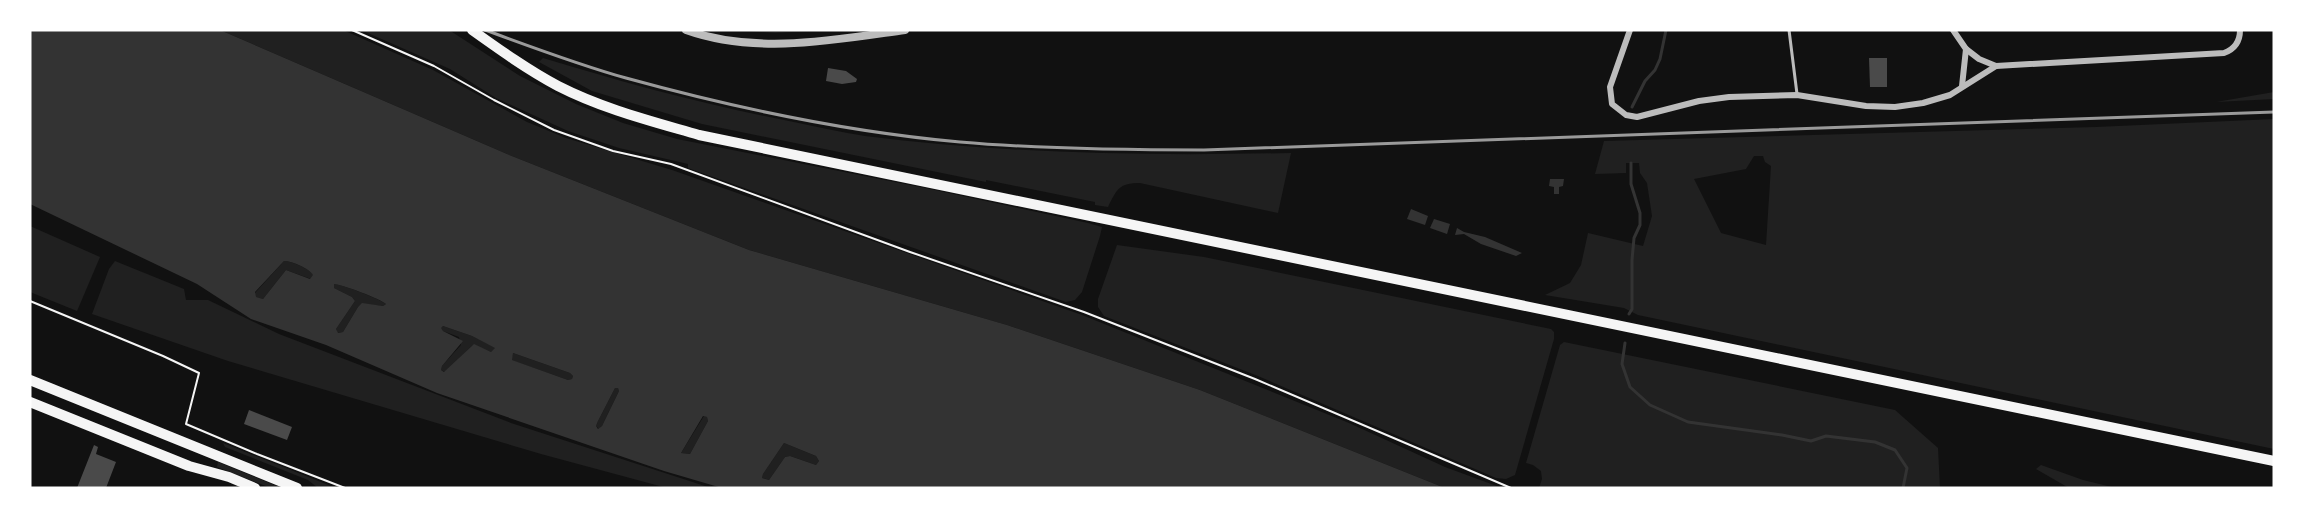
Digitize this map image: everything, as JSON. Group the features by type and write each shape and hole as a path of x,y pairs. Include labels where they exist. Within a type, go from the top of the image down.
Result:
{"main road":[{"path":"476,32 525,66 584,98 632,116 699,135 2274,461"},
{"path":"30,380 297,488"},
{"path":"30,402 189,466 229,477 255,488"}],"street":[{"path":"686,30 696,34 741,41 803,44 905,30"},
{"path":"1630,30 1610,87 1610,96 1612,104 1626,114 1637,117 1699,101 1729,97 1797,95 1866,106 1895,107 1923,103 1950,95 1996,66"},
{"path":"1953,30 1966,49 1979,59 1996,66 2224,53 2232,50 2239,40 2240,30"},
{"path":"1962,86 1966,49"}],"lane":[{"path":"1789,30 1797,95"}],"path":[{"path":"352,30 442,70 494,100 554,130 613,151 671,164 910,252 1084,312 1255,380 1511,488"},
{"path":"30,301 199,373 186,424 345,488"}],"shaded area":[{"path":"30,30 220,30 507,154 749,250 1007,325 1200,390 1445,488 722,488 664,471 437,393 326,345 251,319 197,284 30,204","holes":["284,261 300,266 313,275 310,279 286,270 263,299 256,297 255,292","334,284 361,292 386,304 383,306 362,303 343,332 338,333 336,329 355,301 352,297 334,288","443,326 472,336 495,348 491,352 474,344 444,372 441,370 442,366 463,341 441,328","513,353 570,373 573,376 568,380 512,360","615,388 618,388 619,391 602,426 598,429 596,426","703,416 707,417 708,421 690,454 681,453","784,443 816,456 819,461 816,465 790,456 785,457 769,480 762,478"]},
{"path":"220,30 343,30 433,70 527,122 566,138 672,170 1082,315 1349,423 1445,467 1502,488 1445,488 1200,390 1007,325 749,250 507,154"},
{"path":"361,30 449,30 520,76 576,104 623,123 677,139 1088,223 1102,227 1100,236 1082,292 1075,300 1066,302 688,168 688,164 619,148 568,131 496,98 450,69"},
{"path":"737,30 827,30 775,33"},
{"path":"543,58 696,101 865,136 1024,150 1184,154 1291,153 1278,213 1140,183 1127,184 1120,188 1108,207 1095,205 1095,202 702,124 592,91 539,62"},
{"path":"2274,92 2274,99 2216,102"},
{"path":"2274,119 2274,449 1638,315 1624,308 1545,295 1570,283 1581,265 1588,233 1643,246 1652,216 1647,183 1640,173 1639,163 1626,163 1626,173 1595,174 1604,141 2096,127","holes":["1754,156 1763,156 1765,162 1771,166 1766,245 1721,233 1694,179 1746,169"]},
{"path":"1550,179 1564,179 1563,186 1559,187 1559,194 1554,194 1554,187 1549,186"},
{"path":"1411,209 1428,216 1425,225 1407,219"},
{"path":"1434,219 1450,224 1447,234 1430,228"},
{"path":"30,226 100,257 77,311 30,292"},
{"path":"1457,228 1522,253 1516,256 1481,244 1464,234 1455,235"},
{"path":"1117,245 1204,257 1551,329 1554,332 1554,339 1515,475 1506,479 1496,478 1258,376 1104,316 1098,307 1098,299"},
{"path":"115,261 184,289 186,300 208,300 279,334 511,423 711,488 667,488 541,454 228,361 92,314 109,269"},
{"path":"284,261 300,266 314,275 311,279 286,270 263,299 255,297 255,293"},
{"path":"334,284 360,292 386,304 383,306 362,304 343,332 337,333 336,329 355,301 352,297 334,288"},
{"path":"443,326 472,336 496,348 491,352 473,345 445,372 441,370 442,366 461,345 459,337 443,331 440,328"},
{"path":"1564,342 1895,410 1938,448 1940,488 1539,488 1542,479 1541,471 1526,463 1560,345"},
{"path":"513,353 570,373 573,376 572,379 568,380 511,360"},
{"path":"618,387 619,391 599,429 596,426 598,421 615,388"},
{"path":"704,416 708,421 690,454 681,453"},
{"path":"223,443 336,488 318,488 308,480 225,447"},
{"path":"784,443 816,456 819,461 816,465 790,456 785,457 769,480 762,478 763,474"},
{"path":"218,462 282,488 271,488 217,467"},
{"path":"2041,465 2083,480 2116,488 2069,488 2036,469"}],"building":[{"path":"1869,58 1887,58 1887,87 1870,87"},
{"path":"828,68 846,71 857,79 856,82 842,84 826,81"},
{"path":"249,410 292,427 287,440 244,424"},
{"path":"94,445 98,447 96,454 116,462 106,488 77,488"}],"waterway":[{"path":"1632,107 1645,81 1655,70 1660,59 1666,30"},
{"path":"1629,314 1632,309 1634,238 1640,225 1640,213 1631,184 1631,163"},
{"path":"1625,343 1622,364 1630,387 1650,405 1688,422 1811,441 1826,436 1875,442 1895,450 1907,468 1903,488"}],"railway":[{"path":"485,30 573,62 626,78 792,118 918,138 1051,148 1204,150 2274,112"}]}
